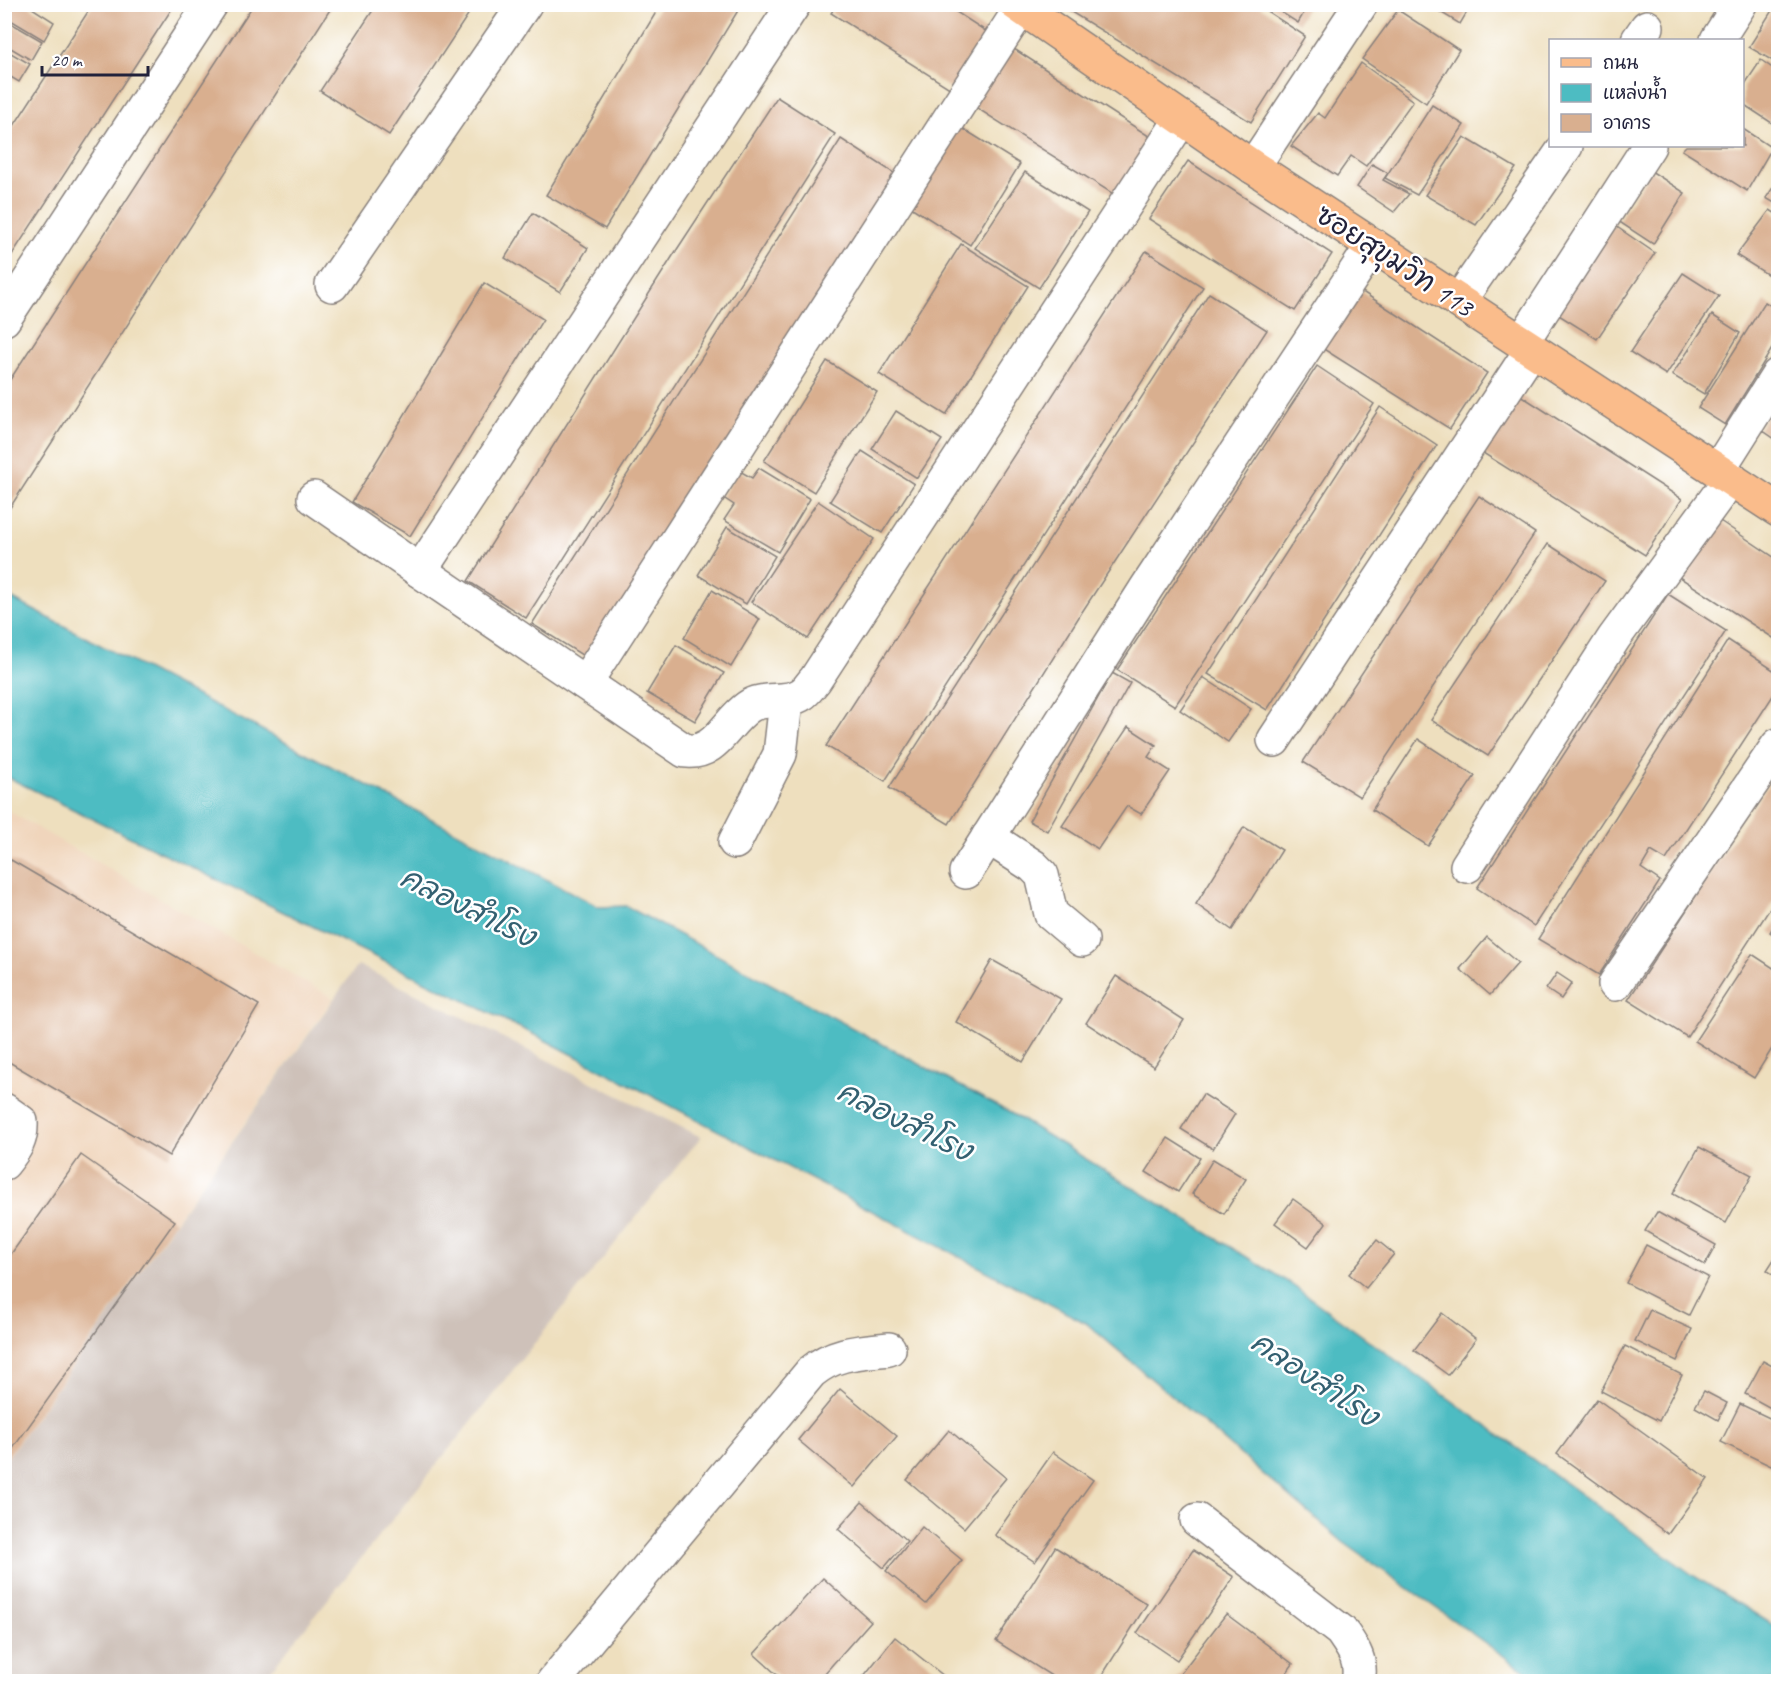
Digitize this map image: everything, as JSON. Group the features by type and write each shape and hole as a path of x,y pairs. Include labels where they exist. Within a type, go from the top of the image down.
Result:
{"main road":[{"name":"ซอยสุขุมวิท 113","path":"1018,6 1253,167 1779,510"}],"street":[{"path":"4,319 211,4"},
{"path":"332,285 525,4"},
{"path":"420,571 794,4"},
{"path":"1253,167 1362,4"},
{"path":"1718,39 1740,4"},
{"path":"585,683 1018,6"},
{"path":"314,498 685,751 696,752 709,748 750,705 786,701 802,694 815,680 1182,118"},
{"path":"1459,302 1565,147"},
{"path":"1274,740 1527,345 1648,147"},
{"path":"966,872 1147,587 1373,245"},
{"path":"1467,866 1614,638 1724,474 1779,375"},
{"path":"735,842 780,754 786,701"},
{"path":"1615,984 1779,745"},
{"path":"988,837 1042,875 1051,914 1082,940"},
{"path":"4,1110 21,1122 22,1134 18,1145 4,1163"},
{"path":"553,1682 811,1372 825,1360 846,1353 889,1349"},
{"path":"1197,1520 1341,1631 1357,1654 1360,1671 1358,1682"}],"shaded area":[{"path":"5,809 333,998 5,1461"},
{"path":"358,965 701,1137 262,1681 5,1682 5,1461"}],"water":[{"name":"คลองสำโรง","path":"5,595 599,907 626,906 1014,1115 1288,1282 1694,1576 1778,1628 1778,1681 1539,1681 1343,1542 1086,1323 541,1038 5,776"}],"building":[{"path":"4,4 26,4 54,22 44,40 4,16"},
{"path":"93,4 175,4 4,267 4,141"},
{"path":"377,4 475,4 389,135 320,91"},
{"path":"661,4 742,4 605,229 546,195"},
{"path":"837,4 944,4 995,37 959,94 831,13"},
{"path":"1058,4 1256,4 1305,36 1251,122"},
{"path":"1268,4 1309,4 1298,23"},
{"path":"1427,4 1466,4 1470,7 1460,24"},
{"path":"1778,4 1778,64 1749,47"},
{"path":"253,5 333,5 4,517 4,389"},
{"path":"1398,10 1459,50 1426,103 1362,59"},
{"path":"4,19 42,41 31,60 4,44"},
{"path":"1011,47 1155,140 1118,197 972,105"},
{"path":"4,49 30,64 19,82 4,73"},
{"path":"1761,60 1778,72 1778,127 1744,105 1744,86"},
{"path":"1361,63 1413,101 1366,166 1351,156 1337,176 1291,146 1318,113 1325,118"},
{"path":"777,97 835,134 526,618 468,581 674,254"},
{"path":"1432,105 1464,125 1417,195 1385,178"},
{"path":"957,125 1020,164 970,245 906,204"},
{"path":"1744,130 1772,148 1747,191 1682,150 1685,147 1744,147"},
{"path":"1464,137 1516,168 1476,225 1425,195"},
{"path":"841,139 900,177 590,660 532,624"},
{"path":"1188,161 1332,254 1295,311 1149,219"},
{"path":"1372,164 1388,173 1383,180 1409,194 1394,212 1357,187"},
{"path":"1651,171 1685,193 1653,244 1618,221"},
{"path":"1025,172 1088,212 1039,288 975,248"},
{"path":"1778,180 1778,205 1766,198"},
{"path":"1770,210 1778,215 1778,281 1736,255"},
{"path":"533,213 588,248 560,292 505,258"},
{"path":"1614,225 1655,253 1597,339 1554,312"},
{"path":"961,244 1028,286 946,415 879,374"},
{"path":"1146,251 1203,287 885,781 826,746"},
{"path":"1683,273 1719,296 1666,375 1630,352"},
{"path":"484,283 543,319 410,536 352,502"},
{"path":"1361,291 1487,373 1450,429 1322,348"},
{"path":"1209,293 1267,330 1082,612 949,824 889,788"},
{"path":"1765,302 1778,310 1778,339 1725,425 1698,408"},
{"path":"1712,315 1740,333 1704,394 1672,375"},
{"path":"827,361 877,392 814,492 764,461"},
{"path":"1317,366 1374,404 1175,706 1117,670"},
{"path":"1520,395 1682,499 1645,555 1483,453"},
{"path":"1778,400 1778,441 1759,428"},
{"path":"1380,407 1437,445 1267,710 1208,674"},
{"path":"896,411 942,440 917,478 872,449"},
{"path":"862,451 914,484 882,533 830,501"},
{"path":"759,468 810,499 778,552 724,520 734,505 722,497 738,470 752,478"},
{"path":"1479,496 1535,533 1360,797 1303,762"},
{"path":"818,501 874,539 808,639 751,602"},
{"path":"1717,519 1778,560 1778,641 1679,577"},
{"path":"727,527 775,556 746,604 698,575"},
{"path":"1548,544 1605,581 1488,756 1431,720"},
{"path":"712,590 760,619 731,667 684,638"},
{"path":"1668,594 1726,631 1534,926 1477,888"},
{"path":"1728,640 1778,673 1778,688 1666,860 1651,851 1641,868 1660,881 1599,975 1538,939"},
{"path":"676,645 724,673 695,721 647,693"},
{"path":"1112,673 1130,683 1047,831 1029,821"},
{"path":"1203,677 1251,709 1228,742 1180,710"},
{"path":"1128,727 1156,745 1148,757 1170,771 1141,814 1127,806 1098,849 1062,826"},
{"path":"1418,739 1475,776 1428,846 1372,810"},
{"path":"1778,770 1778,896 1687,1037 1628,1000"},
{"path":"1244,827 1282,850 1232,930 1196,904"},
{"path":"11,860 259,1005 169,1156 4,1059 4,871"},
{"path":"1778,919 1778,938 1770,932"},
{"path":"1487,937 1518,963 1490,995 1460,969"},
{"path":"1752,954 1778,971 1778,1039 1754,1078 1695,1041"},
{"path":"992,960 1061,999 1023,1062 956,1022"},
{"path":"1557,973 1572,983 1561,999 1546,989"},
{"path":"1116,976 1184,1020 1154,1067 1086,1023"},
{"path":"1203,1094 1235,1114 1213,1149 1181,1129"},
{"path":"1168,1138 1200,1158 1178,1192 1146,1172"},
{"path":"1699,1147 1752,1175 1726,1223 1673,1194"},
{"path":"81,1155 175,1221 4,1461 4,1264"},
{"path":"1213,1159 1246,1179 1224,1214 1192,1194"},
{"path":"1293,1199 1326,1223 1308,1247 1275,1223"},
{"path":"1657,1212 1716,1245 1705,1265 1645,1231"},
{"path":"1377,1240 1394,1254 1366,1288 1349,1274"},
{"path":"1646,1245 1708,1277 1689,1315 1626,1283"},
{"path":"1778,1253 1778,1278 1767,1270"},
{"path":"1650,1310 1692,1329 1677,1361 1635,1341"},
{"path":"1442,1313 1476,1339 1448,1375 1414,1350"},
{"path":"1625,1346 1682,1375 1659,1421 1601,1391"},
{"path":"1763,1361 1778,1369 1778,1412 1745,1394"},
{"path":"840,1389 897,1436 854,1487 798,1440"},
{"path":"1704,1391 1727,1403 1718,1420 1695,1407"},
{"path":"1597,1399 1708,1479 1668,1534 1557,1454"},
{"path":"1740,1404 1778,1422 1778,1451 1771,1466 1721,1442"},
{"path":"949,1430 1006,1478 964,1528 907,1480"},
{"path":"1053,1452 1093,1480 1035,1562 995,1535"},
{"path":"862,1502 907,1541 884,1568 838,1529"},
{"path":"922,1527 962,1560 926,1604 886,1571"},
{"path":"1055,1547 1147,1604 1098,1682 1061,1682 996,1641"},
{"path":"1193,1550 1234,1577 1177,1660 1137,1633"},
{"path":"823,1578 871,1621 817,1682 785,1682 754,1654"},
{"path":"1226,1614 1293,1664 1280,1682 1174,1682"},
{"path":"895,1637 945,1677 942,1682 859,1682"}]}
